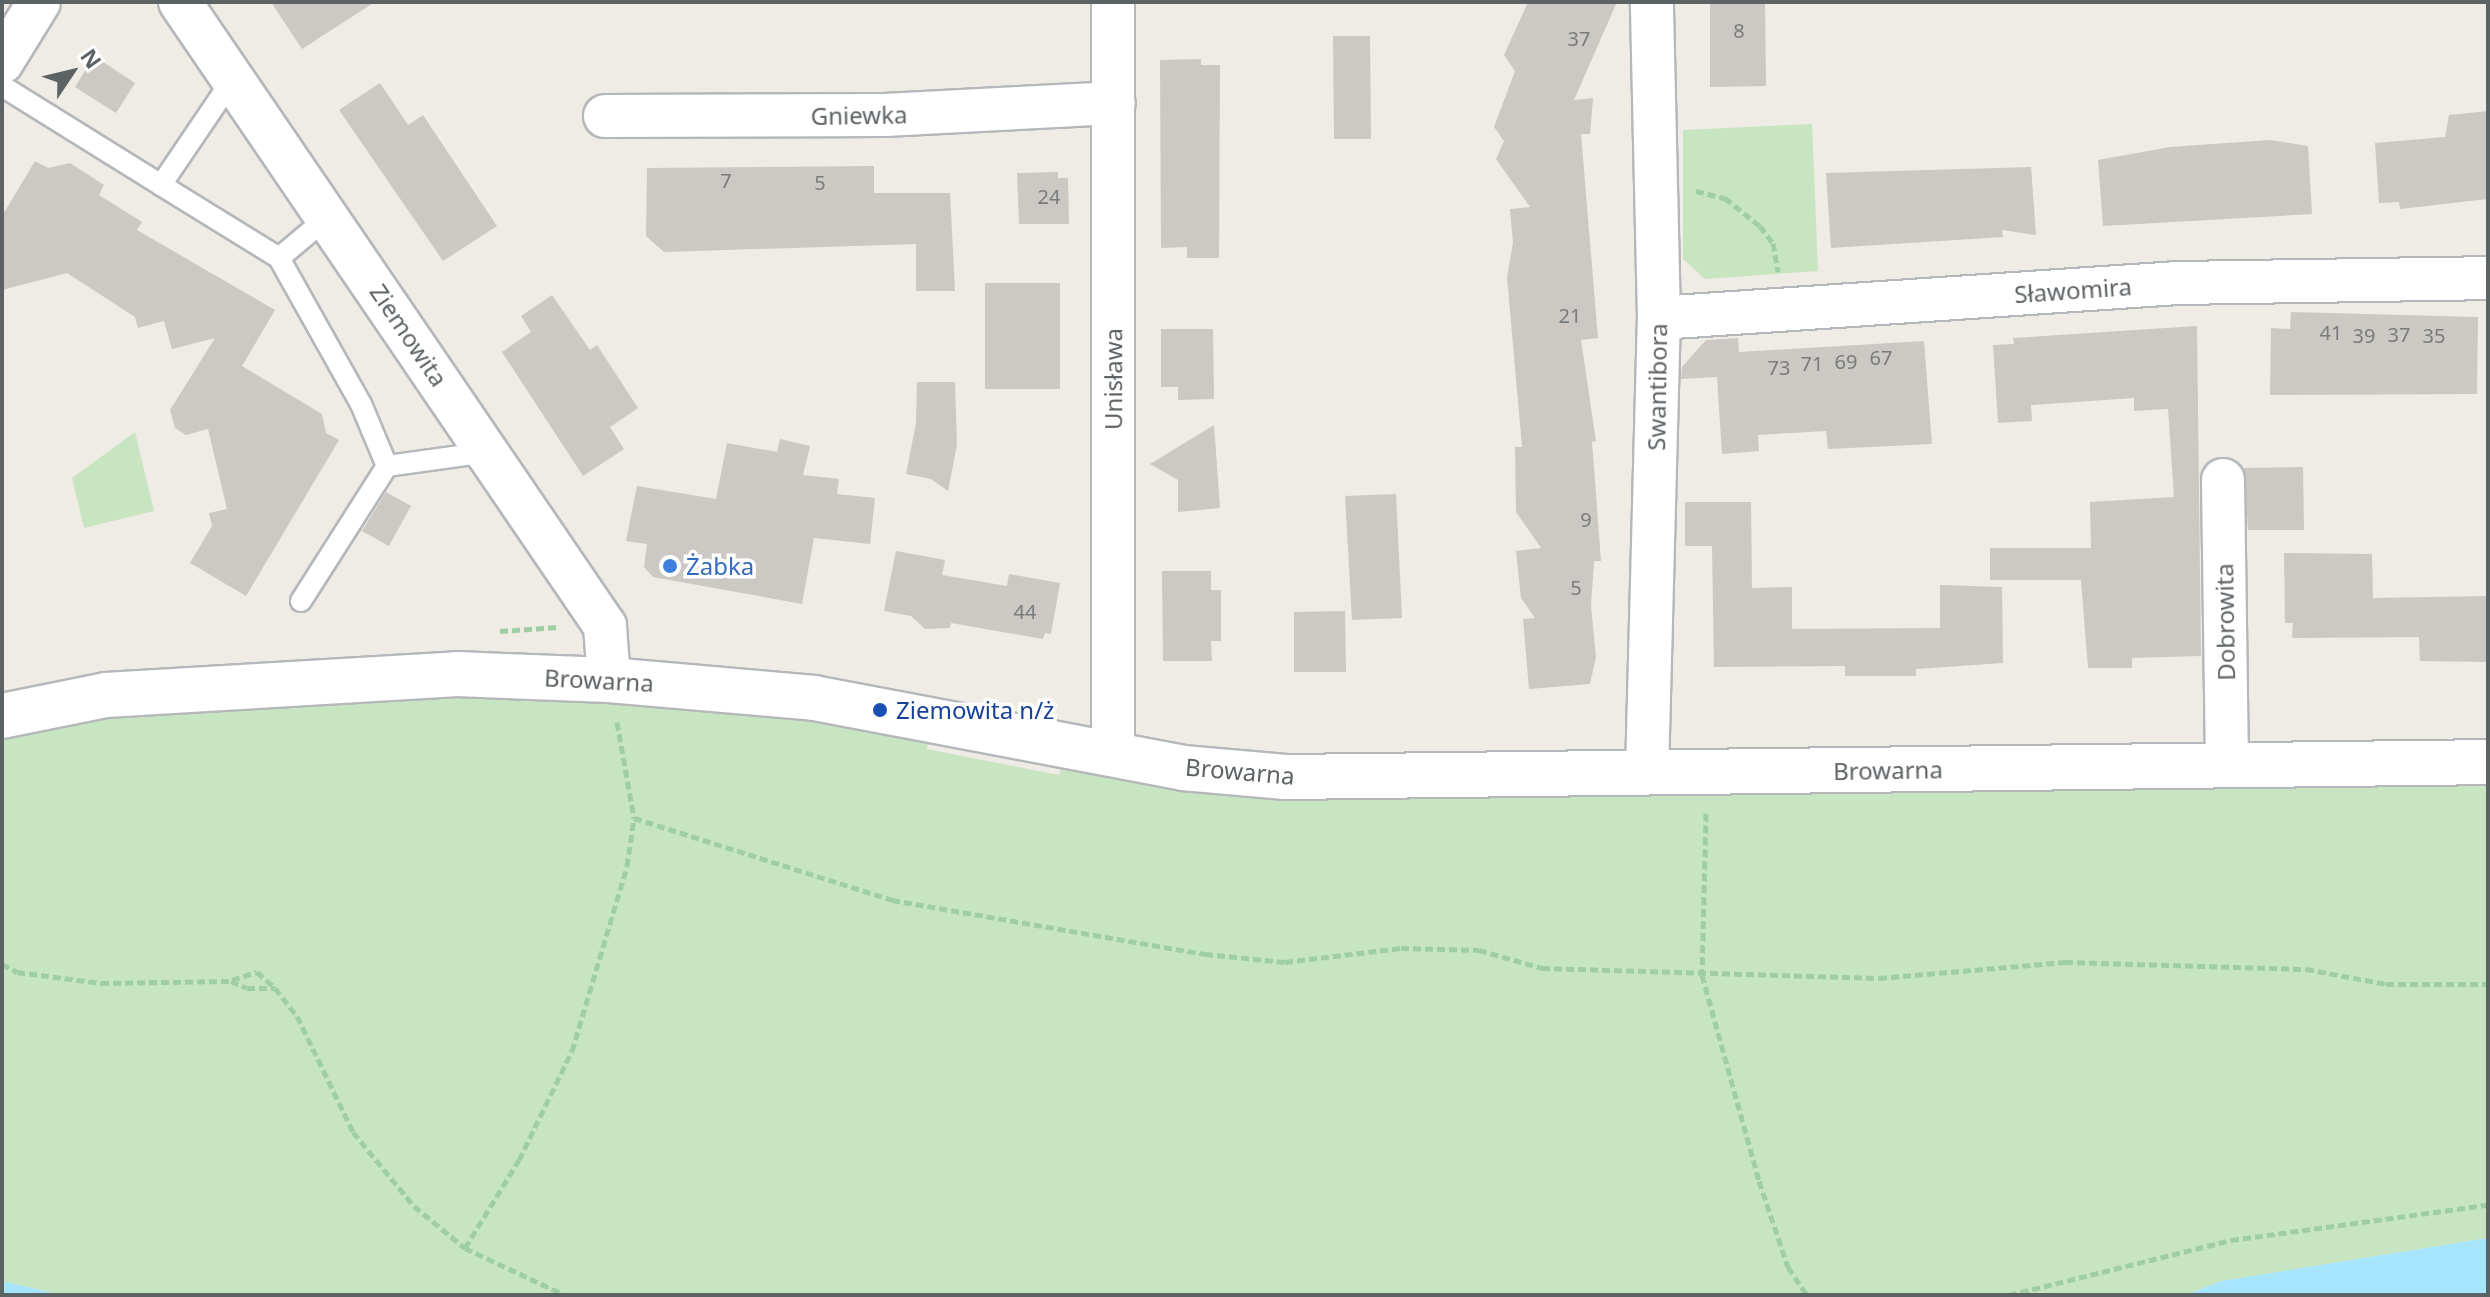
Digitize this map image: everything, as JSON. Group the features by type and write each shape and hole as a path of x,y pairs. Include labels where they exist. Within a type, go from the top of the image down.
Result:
{"street":[{"path":"2,62 39,2"},
{"name":"Ziemowita","path":"180,2 329,216 605,626 609,680"},
{"name":"Unisława","path":"1113,2 1113,755"},
{"name":"Swantibora","path":"1647,773 1659,318 1652,2"},
{"name":"Gniewka","path":"605,116 885,115 1114,103"},
{"name":"Sławomira","path":"1659,318 2178,283 2488,278"},
{"name":"Dobrowita","path":"2223,480 2227,765"},
{"name":"Browarna","path":"2,716 106,695 239,684 457,674 609,680 814,698 1113,755 1286,777 2488,762"}],"lane":[{"path":"161,185 234,77"},
{"path":"2,86 279,258 361,404 387,466"},
{"path":"279,258 329,216"},
{"path":"301,601 387,466 488,452"}],"path":[{"path":"1683,192 1711,193 1745,212 1773,243 1778,274"},
{"path":"465,1248 519,1160 572,1051 627,866 634,818 609,680"},
{"path":"1707,772 1702,975 1759,1181 1788,1267 1807,1295"},
{"path":"634,818 892,900 1081,928 1205,954 1285,962 1401,948 1479,950 1542,968 1702,975 1879,978 2065,962 2306,969 2386,984 2488,984"},
{"path":"2,964 17,972 101,983 231,981 257,972 275,988 297,1016 353,1132 414,1206 465,1248 565,1295"},
{"path":"231,981 247,988 275,988"},
{"path":"2009,1295 2231,1240 2488,1205"}],"green space":[{"path":"1812,124 1818,271 1705,279 1683,259 1683,130"},
{"path":"135,432 154,511 84,528 72,478"},
{"path":"483,692 815,717 929,737 927,749 1059,775 1062,763 2488,780 2488,1238 2221,1281 2186,1295 62,1295 2,1281 2,736 133,710"}],"water":[{"path":"2488,1238 2488,1295 2186,1295 2221,1281"},
{"path":"2,1281 62,1295 2,1295"}],"building":[{"path":"271,2 375,2 302,49"},
{"path":"1528,2 1617,2 1574,100 1593,98 1590,134 1581,134 1598,338 1581,340 1596,441 1592,442 1601,561 1594,561 1591,606 1596,657 1590,684 1529,689 1523,619 1535,618 1521,598 1516,551 1541,548 1516,512 1515,447 1522,447 1507,277 1513,243 1510,209 1530,207 1496,159 1504,141 1494,127 1515,71 1504,55"},
{"path":"1710,2 1765,2 1766,86 1710,87"},
{"path":"1333,36 1370,36 1371,139 1334,139"},
{"path":"94,56 135,83 116,113 75,87"},
{"path":"1201,59 1201,65 1220,65 1219,258 1187,258 1187,247 1161,248 1160,60"},
{"path":"380,83 408,125 423,115 497,226 443,261 339,110"},
{"path":"2488,111 2488,199 2400,209 2399,202 2379,203 2375,143 2445,137 2449,115"},
{"path":"2270,140 2308,146 2312,214 2103,226 2098,160 2170,147"},
{"path":"35,161 48,168 70,163 104,185 99,195 142,222 137,230 275,310 242,366 322,414 326,433 339,440 246,596 190,563 212,526 209,513 227,509 208,429 186,435 175,428 170,410 215,338 172,349 164,321 138,328 135,317 67,273 2,290 2,216"},
{"path":"874,166 874,193 950,193 955,291 916,291 916,244 664,252 646,236 647,168"},
{"path":"2031,167 2036,235 2002,230 2003,237 1831,248 1826,173"},
{"path":"1058,172 1058,178 1068,178 1069,224 1019,224 1017,173"},
{"path":"985,283 1060,283 1060,389 985,389"},
{"path":"552,295 590,350 597,345 638,408 610,427 624,449 583,476 502,352 531,332 521,316"},
{"path":"2291,312 2478,317 2477,394 2270,395 2271,328 2290,329"},
{"path":"2197,326 2201,656 2132,658 2132,668 2088,668 2081,580 1990,580 1990,548 2091,548 2090,502 2174,497 2168,409 2134,411 2134,398 2031,405 2032,421 1998,423 1993,345 2014,344 2013,338"},
{"path":"1161,329 1213,329 1214,399 1178,400 1178,387 1161,387"},
{"path":"1738,338 1739,352 1924,341 1932,444 1828,449 1826,431 1758,435 1759,451 1722,454 1717,377 1681,379 1682,367 1706,340"},
{"path":"917,382 955,382 957,445 948,491 931,479 906,474 916,423"},
{"path":"1214,425 1220,508 1178,512 1178,480 1150,464"},
{"path":"780,439 810,446 803,475 839,479 837,494 875,498 870,544 814,538 802,604 653,577 644,567 647,544 626,541 637,486 716,499 727,443 777,452"},
{"path":"2303,467 2304,530 2248,530 2244,468"},
{"path":"386,492 411,506 389,546 362,531"},
{"path":"1396,494 1402,618 1352,620 1345,496"},
{"path":"1685,502 1751,502 1752,588 1792,587 1792,629 1940,628 1940,585 2002,587 2003,663 1916,669 1916,676 1845,676 1845,666 1714,667 1712,546 1685,546"},
{"path":"896,551 945,560 942,575 1007,586 1009,574 1060,583 1051,634 1045,633 1043,639 951,623 950,628 925,629 911,616 884,611"},
{"path":"2284,553 2372,554 2373,598 2488,596 2488,662 2420,661 2419,637 2292,638 2293,623 2285,623"},
{"path":"1162,571 1211,571 1211,590 1221,590 1221,641 1211,641 1212,661 1163,661"},
{"path":"1345,611 1346,672 1294,672 1294,612"}],"place":[{"name":"Żabka","path":"670,566"},
{"name":"Ziemowita n/ż","path":"880,710"}]}
